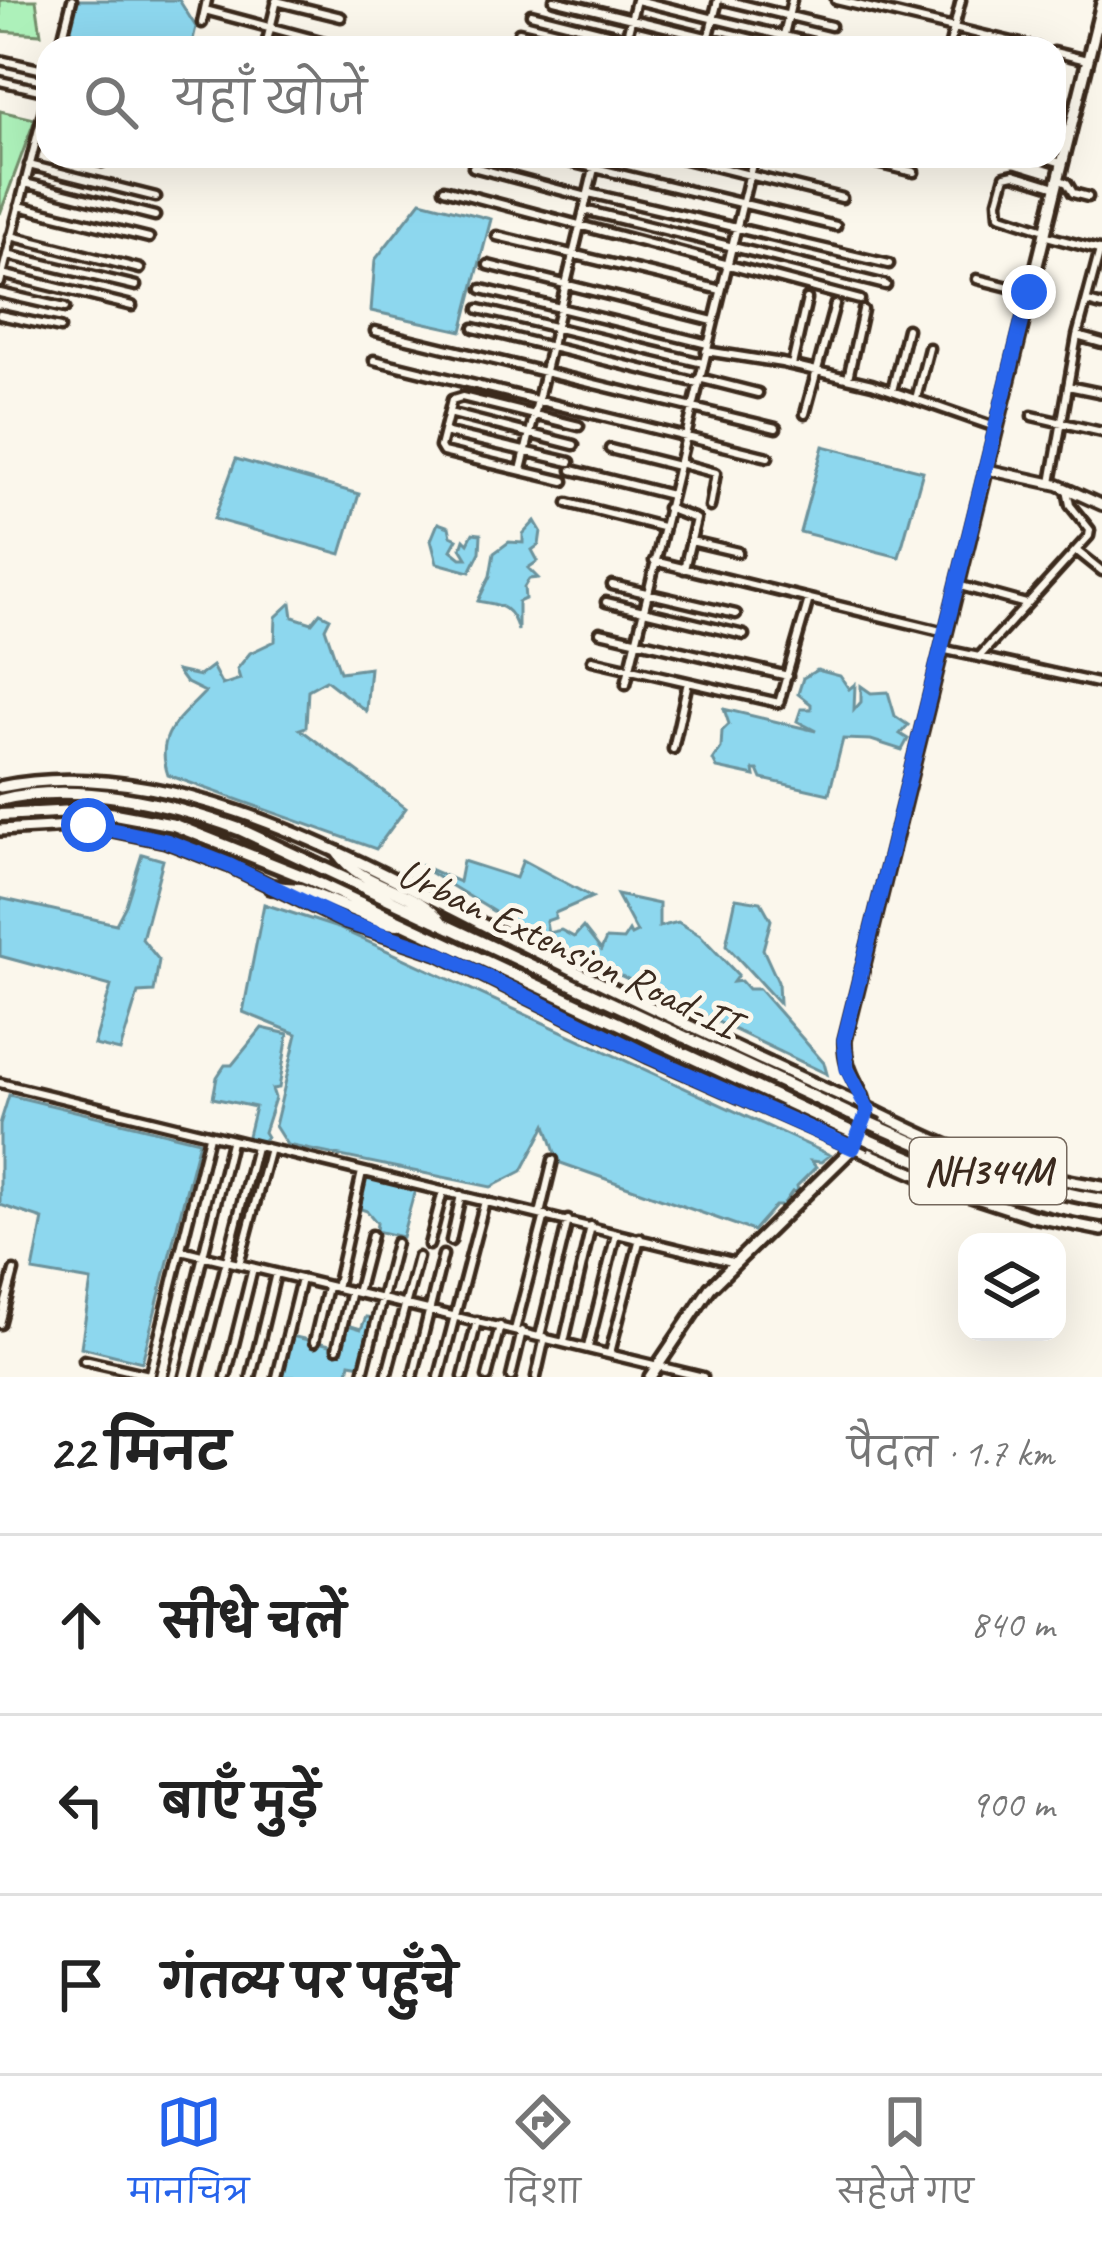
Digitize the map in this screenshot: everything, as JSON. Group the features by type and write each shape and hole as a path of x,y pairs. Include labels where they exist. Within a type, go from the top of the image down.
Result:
{"highway":[{"name":"Urban Extension Road-II","path":"0,800 94,795 179,807 239,829 958,1162 1038,1187 1102,1200"},
{"name":"Urban Extension Road-II","path":"0,815 93,810 174,825 307,878 953,1176 1035,1202 1102,1215"},
{"path":"338,853 348,868 431,908 444,926"},
{"path":"272,887 300,889 385,923 408,924"}],"main road":[{"path":"1066,147 1102,3"},
{"path":"650,1377 710,1288 853,1148 867,1120 867,1107 847,1069 844,1040 1061,168"},
{"path":"0,787 98,782 182,794 371,865 530,949 961,1151 1038,1176 1102,1187"},
{"path":"0,830 88,825 166,841 346,922 438,953 647,1056 952,1190 1031,1216 1102,1230"}],"street":[{"path":"63,36 72,0"},
{"path":"202,23 208,0"},
{"path":"268,36 276,0 341,17"},
{"path":"554,0 631,17 687,36"},
{"path":"627,36 636,0 784,36 792,0"},
{"path":"709,36 721,0 831,26"},
{"path":"836,0 877,5 988,36"},
{"path":"954,36 962,0"},
{"path":"205,10 303,36"},
{"path":"531,14 602,36"},
{"path":"519,32 536,36"},
{"path":"1066,55 1088,60"},
{"path":"0,60 36,68"},
{"path":"0,81 36,90"},
{"path":"1066,130 1070,131"},
{"path":"36,141 1,279 132,306"},
{"path":"29,165 36,167"},
{"path":"41,168 156,197"},
{"path":"480,168 889,264"},
{"path":"590,168 836,226"},
{"path":"721,168 842,198"},
{"path":"626,684 751,168"},
{"path":"897,168 914,172"},
{"path":"520,470 594,169"},
{"path":"1051,483 1078,336 1101,251 999,215 1002,186 1005,176 1014,174 1067,183 1073,193 1088,197"},
{"path":"25,183 155,216"},
{"path":"444,189 860,300"},
{"path":"19,206 149,238"},
{"path":"584,210 886,285"},
{"path":"11,236 140,269"},
{"path":"497,236 721,290"},
{"path":"4,261 136,286"},
{"path":"488,265 713,321"},
{"path":"976,279 1029,292"},
{"path":"482,289 707,348 848,378 995,427"},
{"path":"0,293 64,308"},
{"path":"792,365 807,299"},
{"path":"1088,302 1102,305"},
{"path":"806,414 835,304"},
{"path":"479,309 703,363"},
{"path":"848,378 863,310"},
{"path":"0,314 60,328"},
{"path":"474,328 758,393"},
{"path":"892,391 908,329"},
{"path":"375,331 776,428"},
{"path":"1078,336 1102,343"},
{"path":"916,399 929,349"},
{"path":"374,360 768,457"},
{"path":"1068,386 1102,393"},
{"path":"564,481 443,452 449,413 456,396 579,426"},
{"path":"449,413 574,445"},
{"path":"1033,416 1102,432"},
{"path":"444,432 670,495"},
{"path":"610,449 716,473 710,507"},
{"path":"985,469 1051,483 1102,506"},
{"path":"979,656 1090,530 1070,505 1066,488"},
{"path":"568,503 662,527"},
{"path":"668,508 694,516 684,569"},
{"path":"691,541 738,552"},
{"path":"1076,550 1102,571"},
{"path":"654,561 945,632"},
{"path":"612,585 736,614"},
{"path":"957,585 1026,604"},
{"path":"592,660 774,704 782,700 809,599"},
{"path":"606,602 744,635"},
{"path":"600,632 788,676"},
{"path":"941,649 1096,683"},
{"path":"673,749 688,682"},
{"path":"0,1083 736,1263"},
{"path":"84,1360 149,1376 209,1136"},
{"path":"173,1377 232,1141"},
{"path":"197,1377 256,1147"},
{"path":"239,1264 269,1150"},
{"path":"511,1377 554,1160"},
{"path":"314,1342 362,1172"},
{"path":"429,1245 442,1191"},
{"path":"451,1241 461,1195"},
{"path":"439,1377 485,1201"},
{"path":"536,1377 568,1220"},
{"path":"564,1342 590,1226"},
{"path":"588,1347 617,1233"},
{"path":"338,1348 372,1235"},
{"path":"610,1354 640,1238"},
{"path":"362,1377 396,1243"},
{"path":"181,1250 703,1377"},
{"path":"413,1377 443,1255"},
{"path":"386,1377 418,1257"},
{"path":"226,1377 253,1268"},
{"path":"0,1324 14,1271"},
{"path":"251,1377 276,1273"},
{"path":"277,1377 301,1279"},
{"path":"463,1377 477,1321"},
{"path":"487,1377 500,1326"},
{"path":"106,1377 109,1366"}],"green space":[{"path":"0,0 36,0 41,34 0,31"},
{"path":"0,111 35,119 0,214"}],"water":[{"path":"76,0 179,0 196,27 194,36 75,36 69,28"},
{"path":"421,201 491,219 462,331 371,311 375,260"},
{"path":"823,446 923,471 899,557 800,532"},
{"path":"236,459 359,494 341,554 214,519"},
{"path":"535,521 541,531 539,545 532,550 538,561 528,568 538,578 529,579 525,599 518,602 518,631 507,610 478,601 494,553 509,542 523,543 523,534"},
{"path":"438,523 449,527 457,539 451,550 461,558 467,558 461,548 464,539 468,543 473,533 481,534 480,552 470,572 437,563 431,540"},
{"path":"291,603 293,617 312,623 320,613 330,618 325,628 340,672 370,668 366,711 326,680 308,690 306,727 300,729 406,808 376,849 168,775 167,738 205,692 185,682 177,671 199,676 212,666 222,685 240,679 237,669 250,653 275,641 276,617"},
{"path":"817,670 840,676 849,689 855,684 854,710 861,702 861,686 871,693 888,692 895,716 908,725 900,734 908,739 902,750 871,740 843,739 829,794 762,779 758,770 755,776 717,768 713,760 729,724 724,709 816,731 797,721 801,709 811,709 798,694 803,678"},
{"path":"142,854 163,860 142,939 159,960 154,992 138,993 120,1051 94,1045 111,986 0,956 0,898 116,924"},
{"path":"523,860 592,897 555,913 555,918 546,921 548,933 561,930 574,937 583,927 601,950 606,939 623,940 629,931 631,935 637,932 617,895 659,904 659,927 678,922 700,935 738,975 733,982 759,989 824,1063 827,1074 519,927 413,862 459,882 463,861 516,878"},
{"path":"736,898 761,902 771,920 763,949 778,982 779,1003 726,945"},
{"path":"264,904 338,928 830,1155 821,1162 811,1161 816,1167 797,1186 798,1191 782,1206 775,1206 753,1231 558,1162 546,1125 522,1171 491,1187 287,1145 275,1126 297,1034 243,1012"},
{"path":"262,1028 288,1034 263,1141 247,1140 255,1107 213,1098 225,1065 232,1065"},
{"path":"9,1095 199,1141 142,1362 81,1347 91,1281 33,1271 43,1219 0,1205 0,1124"},
{"path":"367,1174 416,1186 402,1237 376,1231 377,1223 358,1208"},
{"path":"366,1317 374,1318 362,1365 350,1363 347,1377 280,1377 291,1336 339,1347 348,1325 361,1329"}],"route":[{"path":"88,825 166,841 346,922 438,953 647,1056 853,1148 868,1110 847,1069 844,1040 1029,292"}]}
